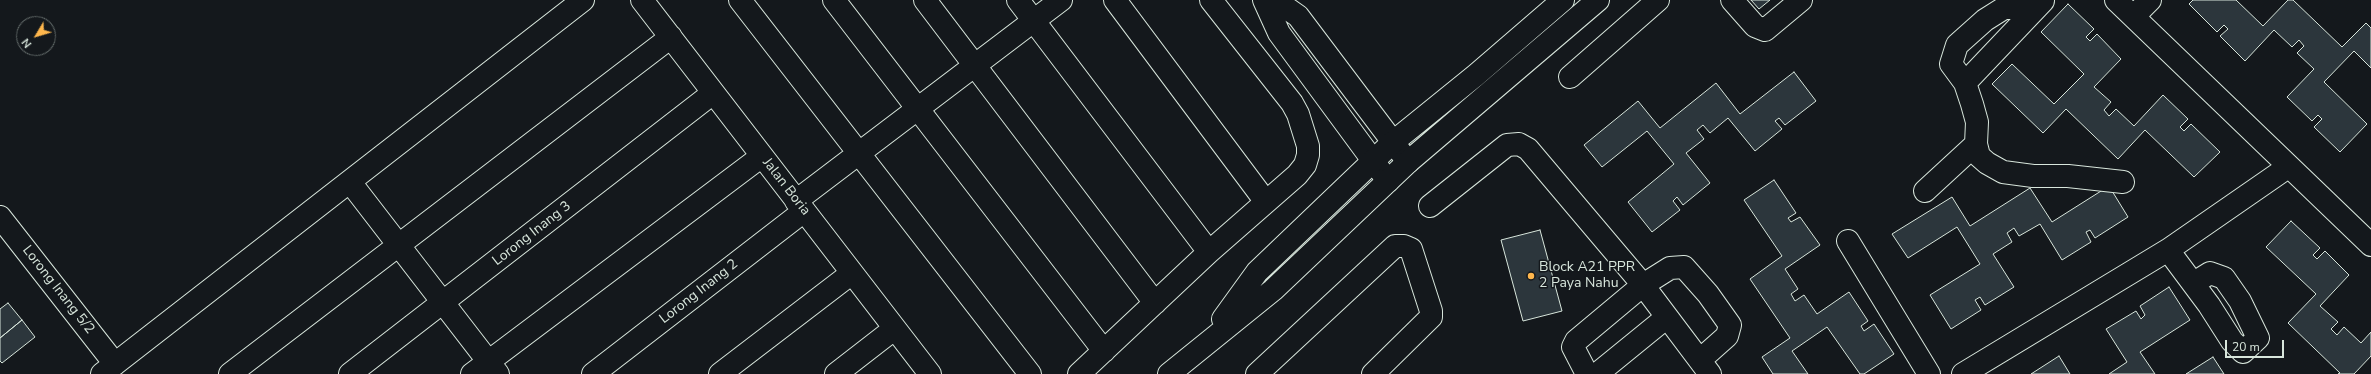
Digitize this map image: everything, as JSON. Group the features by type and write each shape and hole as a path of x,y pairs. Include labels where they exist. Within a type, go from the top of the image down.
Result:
{"street":[{"path":"109,369 582,0"},
{"name":"Jalan Boria","path":"642,0 930,374"},
{"path":"740,0 1030,374"},
{"path":"834,0 1104,351"},
{"path":"925,0 1155,303"},
{"path":"1018,0 1209,252"},
{"name":"Lorong Inang 2","path":"593,374 800,206 858,153 1061,0"},
{"path":"1115,0 1266,202"},
{"path":"1079,374 1209,252 1266,202 1305,165 1308,155 1308,146 1298,114 1292,103 1211,0"},
{"path":"1264,0 1279,33 1372,162 1388,181"},
{"path":"1276,0 1298,16 1392,143 1408,162"},
{"path":"1207,341 1257,272 1392,143 1476,75 1563,0"},
{"path":"1169,374 1207,341 1272,290 1408,162 1598,0"},
{"path":"1732,0 1755,26 1765,30 1801,0"},
{"path":"2116,0 2288,167 2371,244"},
{"path":"2134,16 2150,0"},
{"path":"1570,77 1652,1"},
{"path":"1965,83 2040,4"},
{"path":"2040,4 2004,8 1985,20 1957,45 1952,64 1965,83 1976,122 1976,144 1979,156 2002,172 2032,176 2068,176 2123,182"},
{"path":"230,374 397,244 671,37"},
{"name":"Lorong Inang 3","path":"350,374 713,92"},
{"path":"1430,206 1507,145 1519,144 1528,149 1643,285 1705,367 1727,336 1730,325 1708,294 1684,267 1670,268 1643,285 1576,341 1572,347 1587,374"},
{"path":"1926,191 1976,144"},
{"path":"350,182 443,302 486,370 762,156"},
{"path":"1963,374 2168,250 2288,167"},
{"name":"Lorong Inang 5/2","path":"0,217 109,369"},
{"path":"1848,241 1929,374"},
{"path":"1257,374 1395,246 1411,249 1431,311 1431,317 1373,374"},
{"path":"2168,250 2194,283"},
{"path":"720,374 852,273"},
{"path":"1597,374 1667,317"},
{"path":"836,374 894,329"}],"building":[{"path":"1751,0 1770,0 1759,9"},
{"path":"2193,0 2236,0 2263,26 2288,0 2293,0 2342,47 2366,23 2371,28 2371,68 2354,51 2324,82 2367,124 2340,152 2314,127 2322,119 2318,115 2312,121 2287,97 2314,69 2297,53 2304,46 2299,40 2292,47 2274,30 2245,61 2220,36 2228,29 2224,25 2217,32 2189,4"},
{"path":"2068,4 2094,29 2086,37 2090,41 2097,34 2121,59 2094,87 2111,102 2104,110 2109,116 2116,109 2134,126 2163,95 2188,119 2180,127 2184,131 2191,124 2220,152 2194,177 2145,130 2118,159 2066,109 2043,133 1992,84 2012,64 2054,104 2084,74 2041,32"},
{"path":"1794,72 1816,101 1785,125 1779,118 1775,121 1782,129 1755,151 1728,118 1710,133 1703,125 1697,130 1704,139 1686,153 1710,183 1683,205 1677,197 1673,201 1680,210 1652,232 1628,202 1674,164 1647,131 1602,167 1584,145 1638,101 1660,128 1716,83 1740,114"},
{"path":"1774,180 1796,213 1788,218 1791,222 1800,217 1820,245 1785,269 1798,289 1791,294 1795,301 1804,295 1817,314 1849,292 1868,321 1861,326 1864,331 1874,324 1894,354 1864,374 1860,374 1827,327 1792,351 1808,374 1773,374 1762,357 1790,338 1750,279 1782,256 1744,200"},
{"path":"2109,186 2128,217 2095,238 2090,230 2086,232 2091,242 2062,260 2040,224 2019,236 2014,228 2007,233 2012,242 1993,254 2014,287 1985,305 1980,297 1975,300 1981,310 1951,329 1930,295 1980,264 1957,227 1908,258 1892,234 1952,197 1970,226 2030,188 2052,222"},
{"path":"2291,221 2320,248 2313,255 2317,259 2325,251 2349,275 2320,306 2338,322 2331,329 2337,335 2344,327 2361,343 2371,332 2371,356 2354,374 2338,374 2340,373 2288,323 2316,294 2266,247"},
{"name":"Block A21 PPR 2 Paya Nahu","path":"1540,230 1562,311 1523,321 1501,240"},
{"path":"2169,287 2190,320 2140,352 2155,374 2109,374 2127,362 2106,329 2136,311 2141,319 2145,315 2140,306"},
{"path":"8,303 22,320 0,338 0,309"},
{"path":"22,320 35,337 2,363 0,361 0,338"},
{"path":"2059,356 2070,374 2031,374"},
{"path":"2213,357 2224,374 2186,374"}],"place":[{"name":"Block A21 PPR 2 Paya Nahu","path":"1531,276"}]}
